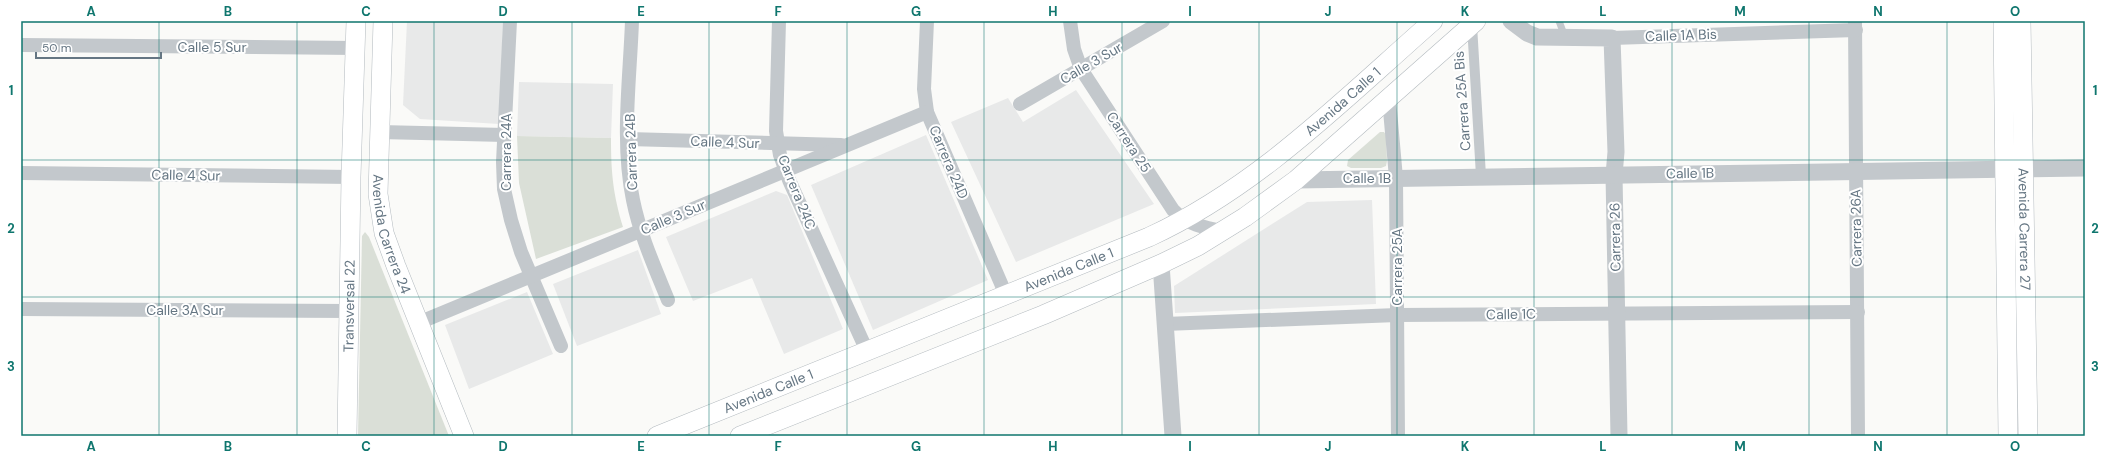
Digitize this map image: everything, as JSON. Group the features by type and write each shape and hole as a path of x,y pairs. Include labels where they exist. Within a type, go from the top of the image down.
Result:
{"main road":[{"name":"Avenida Carrera 24","path":"352,177 356,21"},
{"name":"Avenida Carrera 24","path":"383,21 378,194 381,218 396,266 464,436"},
{"name":"Avenida Calle 1","path":"657,436 1149,237 1185,220 1251,177 1433,21"},
{"name":"Avenida Carrera 27","path":"2003,21 2014,169 2028,436"},
{"name":"Avenida Carrera 27","path":"2008,436 2014,169 2021,21"},
{"path":"740,436 1043,315 1161,264 1223,231 1296,180 1474,23"},
{"name":"Transversal 22","path":"348,436 352,177"}],"street":[{"name":"Carrera 24A","path":"510,21 504,189 510,220 521,252 561,346"},
{"name":"Carrera 24B","path":"632,21 628,139 633,200 641,230 668,300"},
{"name":"Carrera 24C","path":"779,21 776,118 778,143 786,170 867,351"},
{"name":"Carrera 24D","path":"927,21 924,89 927,112 1006,295"},
{"name":"Carrera 25","path":"1070,21 1074,49 1082,69 1173,210 1185,220 1206,228 1223,231"},
{"name":"Calle 3 Sur","path":"1020,104 1163,21"},
{"name":"Calle 1A Bis","path":"1512,21 1527,33 1537,37 1612,38 1855,25"},
{"name":"Carrera 25A Bis","path":"1474,23 1481,176"},
{"name":"Carrera 26A","path":"1855,25 1858,436"},
{"name":"Carrera 26","path":"1612,38 1616,152 1614,175 1618,436"},
{"name":"Calle 5 Sur","path":"21,45 356,48"},
{"name":"Carrera 25A","path":"1388,99 1396,178 1398,436"},
{"name":"Calle 3 Sur","path":"418,323 927,112"},
{"path":"380,132 505,135"},
{"name":"Calle 4 Sur","path":"628,139 846,145"},
{"name":"Calle 1B","path":"1296,180 2085,168"},
{"name":"Calle 4 Sur","path":"21,173 352,177"},
{"path":"1161,264 1173,436"},
{"name":"Calle 3A Sur","path":"21,309 349,311"},
{"name":"Calle 1C","path":"1165,324 1397,315 1617,312 1858,312"}],"lane":[{"path":"1559,21 1565,37"}],"shaded area":[{"path":"407,21 503,21 499,124 420,119 403,105"},
{"path":"519,82 613,84 611,138 517,136"},
{"path":"1076,90 1154,204 1016,262 951,122 1008,98 1023,122"},
{"path":"1380,132 1384,132 1386,135 1386,166 1381,168 1351,168 1347,166 1348,160"},
{"path":"926,135 988,280 873,330 811,185"},
{"path":"517,136 611,138 613,183 623,227 536,259 519,183"},
{"path":"776,191 787,195 843,329 784,354 752,278 693,301 666,237"},
{"path":"1372,200 1376,304 1175,313 1174,286 1307,202"},
{"path":"365,232 369,237 449,436 358,436 362,236"},
{"path":"638,250 661,314 577,346 553,284"},
{"path":"527,292 553,354 469,389 445,325"}]}
